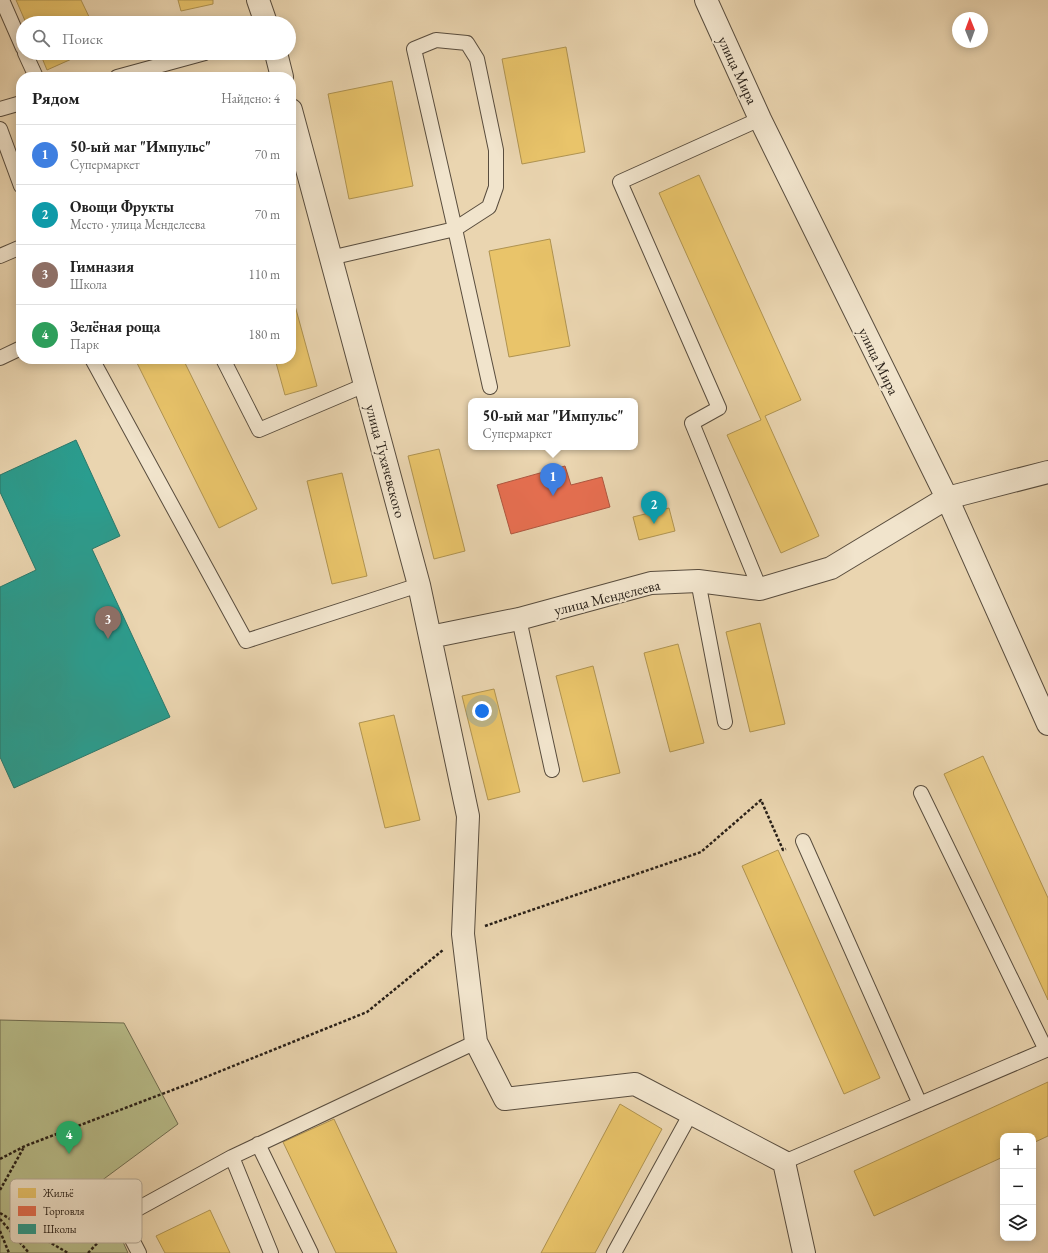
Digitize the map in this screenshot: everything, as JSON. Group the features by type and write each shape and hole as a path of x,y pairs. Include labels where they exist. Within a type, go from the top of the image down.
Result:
{"street":[{"path":"258,0 264,16"},
{"name":"улица Мира","path":"706,0 760,119 947,498 1048,724"},
{"path":"278,60 281,72"},
{"name":"улица Тухачевского","path":"296,129 419,585 468,816 463,934 476,1042"},
{"name":"улица Менделеева","path":"430,637 519,619 651,583 698,581 760,589 831,568 947,498 1048,472"},
{"path":"476,1042 505,1099 635,1084 784,1162 804,1253"}],"lane":[{"path":"2,0 16,32"},
{"path":"330,258 455,229 489,207 496,187 496,150 477,59 467,43 436,40 414,49 455,229 490,387"},
{"path":"28,60 34,72"},
{"path":"135,72 179,60"},
{"path":"0,109 16,104"},
{"path":"760,119 620,182 719,408 692,423 760,589"},
{"path":"0,129 16,172"},
{"path":"0,256 16,249"},
{"path":"0,358 16,350"},
{"path":"95,364 246,641 419,585"},
{"path":"226,364 259,430 365,385"},
{"path":"698,581 725,722"},
{"path":"519,619 552,770"},
{"path":"784,1162 1046,1050 922,793"},
{"path":"803,841 920,1104"},
{"path":"142,1206 258,1144 476,1042"},
{"path":"614,1253 691,1113"},
{"path":"258,1144 311,1253"},
{"path":"232,1157 271,1253"},
{"path":"134,1243 139,1253"}],"path":[{"path":"0,1159 25,1146 191,1083 367,1012 463,934 701,852 762,800 783,850 803,841"},
{"path":"0,1190 25,1146"},
{"path":"0,1213 10,1219"},
{"path":"0,1219 10,1231"},
{"path":"0,1231 9,1253"},
{"path":"20,1243 28,1253"},
{"path":"51,1243 68,1253"},
{"path":"88,1253 97,1243"}],"green space":[{"path":"0,1020 124,1023 178,1124 104,1179 10,1179 10,1243 124,1243 128,1253 0,1253"}],"building: Жильё":[{"path":"16,0 81,0 89,16 23,16"},
{"path":"178,0 213,0 213,4 181,11"},
{"path":"566,47 585,152 522,164 502,59"},
{"path":"43,60 69,60 47,70"},
{"path":"392,81 413,186 349,199 328,94"},
{"path":"699,175 801,400 765,416 819,536 781,553 727,435 761,420 659,193"},
{"path":"550,239 570,346 509,357 489,251"},
{"path":"296,309 317,386 285,395 276,364 296,364"},
{"path":"137,364 185,364 257,509 219,528"},
{"path":"439,449 465,551 434,559 408,456"},
{"path":"342,473 367,576 332,584 307,481"},
{"path":"669,508 675,531 639,540 633,517"},
{"path":"760,623 785,724 750,732 726,632"},
{"path":"678,644 704,743 670,752 644,653"},
{"path":"593,666 620,773 583,782 556,676"},
{"path":"494,689 520,792 488,800 462,696"},
{"path":"394,715 420,820 385,828 359,723"},
{"path":"983,756 1048,898 1048,1000 944,774"},
{"path":"778,850 880,1078 844,1094 742,866"},
{"path":"1048,1082 1048,1136 1036,1142 1036,1133 1000,1133 1000,1158 874,1216 854,1171"},
{"path":"620,1104 662,1129 595,1253 541,1253"},
{"path":"334,1119 397,1253 336,1253 283,1142"},
{"path":"210,1210 230,1253 165,1253 156,1236"}],"building: Торговля":[{"path":"565,466 571,485 602,477 610,507 511,534 497,485"}],"building: Школы":[{"path":"76,440 120,536 92,549 170,717 14,788 0,757 0,587 36,570 0,492 0,475"}],"place":[{"name":"50-ый маг \"Импульс\"","path":"553,496"},
{"name":"Овощи Фрукты","path":"654,524"},
{"name":"Гимназия","path":"108,639"},
{"name":"Зелёная роща","path":"69,1154"}]}
